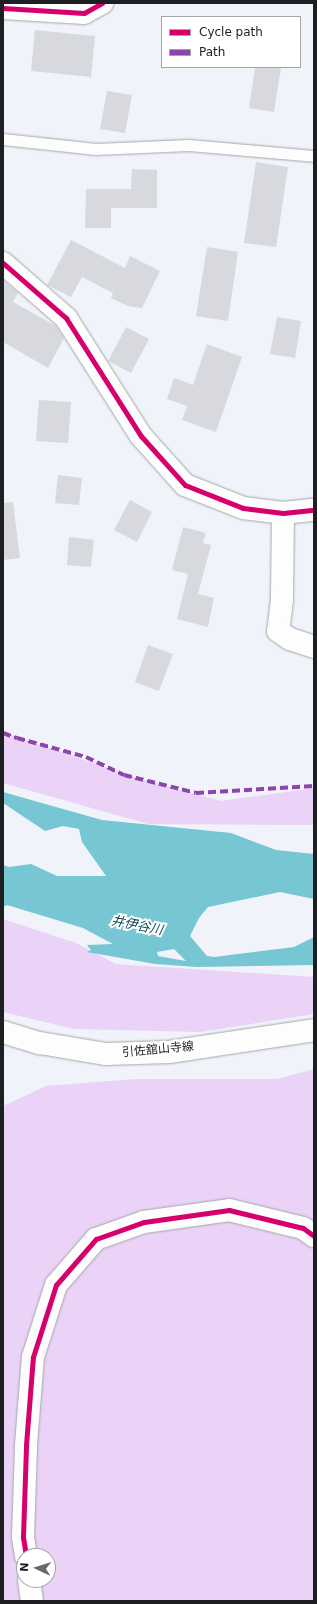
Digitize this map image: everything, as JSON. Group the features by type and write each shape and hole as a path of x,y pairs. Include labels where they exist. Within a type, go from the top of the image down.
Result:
{"street":[{"path":"3,8 84,13 102,3"},
{"path":"3,263 66,318 141,436 185,485 243,508 283,513 314,510"},
{"path":"283,513 282,600 278,631 290,639 314,647"},
{"name":"引佐舘山寺線","path":"3,1032 40,1043 106,1054 169,1052 314,1030"},
{"path":"25,1548 23,1537 26,1445 33,1357 56,1285 96,1239 144,1222 229,1210 303,1228 314,1236"},
{"path":"30,1588 32,1601"}],"lane":[{"path":"3,138 95,149 189,144 314,156"}],"shaded area":[{"path":"3,732 134,777 221,801 314,788 314,825 148,824 3,783"},
{"path":"3,919 76,943 116,964 314,977 314,1014 200,1032 74,1029 3,1012"},
{"path":"314,1069 314,1601 3,1601 3,1106 46,1086 135,1079 277,1079"}],"water":[{"name":"井伊谷川","path":"3,792 102,820 231,833 276,850 314,854 314,899 280,892 208,907 199,918 190,936 207,956 214,957 294,947 314,937 314,965 197,967 155,964 87,952 91,950 87,945 113,944 83,928 7,905 3,907 3,865 9,867 31,864 57,876 106,876 82,842 79,829 63,826 45,831 3,803","holes":["174,949 186,961 158,956 157,952"]}],"building":[{"path":"35,30 95,36 91,77 31,71"},
{"path":"255,68 281,68 274,112 249,108"},
{"path":"107,91 132,95 125,133 100,129"},
{"path":"256,162 288,167 276,247 244,243"},
{"path":"132,169 157,170 157,208 111,208 111,228 85,228 86,189 131,189"},
{"path":"71,240 125,268 130,256 160,271 142,308 128,306 111,298 113,293 82,277 71,297 47,285"},
{"path":"207,247 238,252 228,321 196,316"},
{"path":"3,280 18,293 13,302 56,326 64,338 48,368 3,342"},
{"path":"277,317 301,321 295,358 270,354"},
{"path":"126,327 149,339 131,373 108,361"},
{"path":"207,344 242,357 216,432 182,420 187,406 167,399 174,378 193,385"},
{"path":"39,400 71,402 68,443 36,441"},
{"path":"58,475 82,478 79,505 55,503"},
{"path":"130,500 152,512 137,542 114,530"},
{"path":"13,502 20,558 3,560 3,503"},
{"path":"183,527 206,533 203,543 211,545 198,594 214,598 208,627 177,619 188,574 172,570"},
{"path":"69,537 94,540 91,567 67,565"},
{"path":"148,645 173,654 159,691 135,682"}],"marked path":[{"path":"3,733 86,757 124,775 196,793 314,786"}],"cycle path":[{"path":"3,8 84,13 102,3"},
{"path":"3,263 66,318 141,436 185,485 243,508 283,513 314,510"},
{"path":"25,1548 23,1537 26,1445 33,1357 56,1285 96,1239 144,1222 229,1210 303,1228 314,1236"}]}
